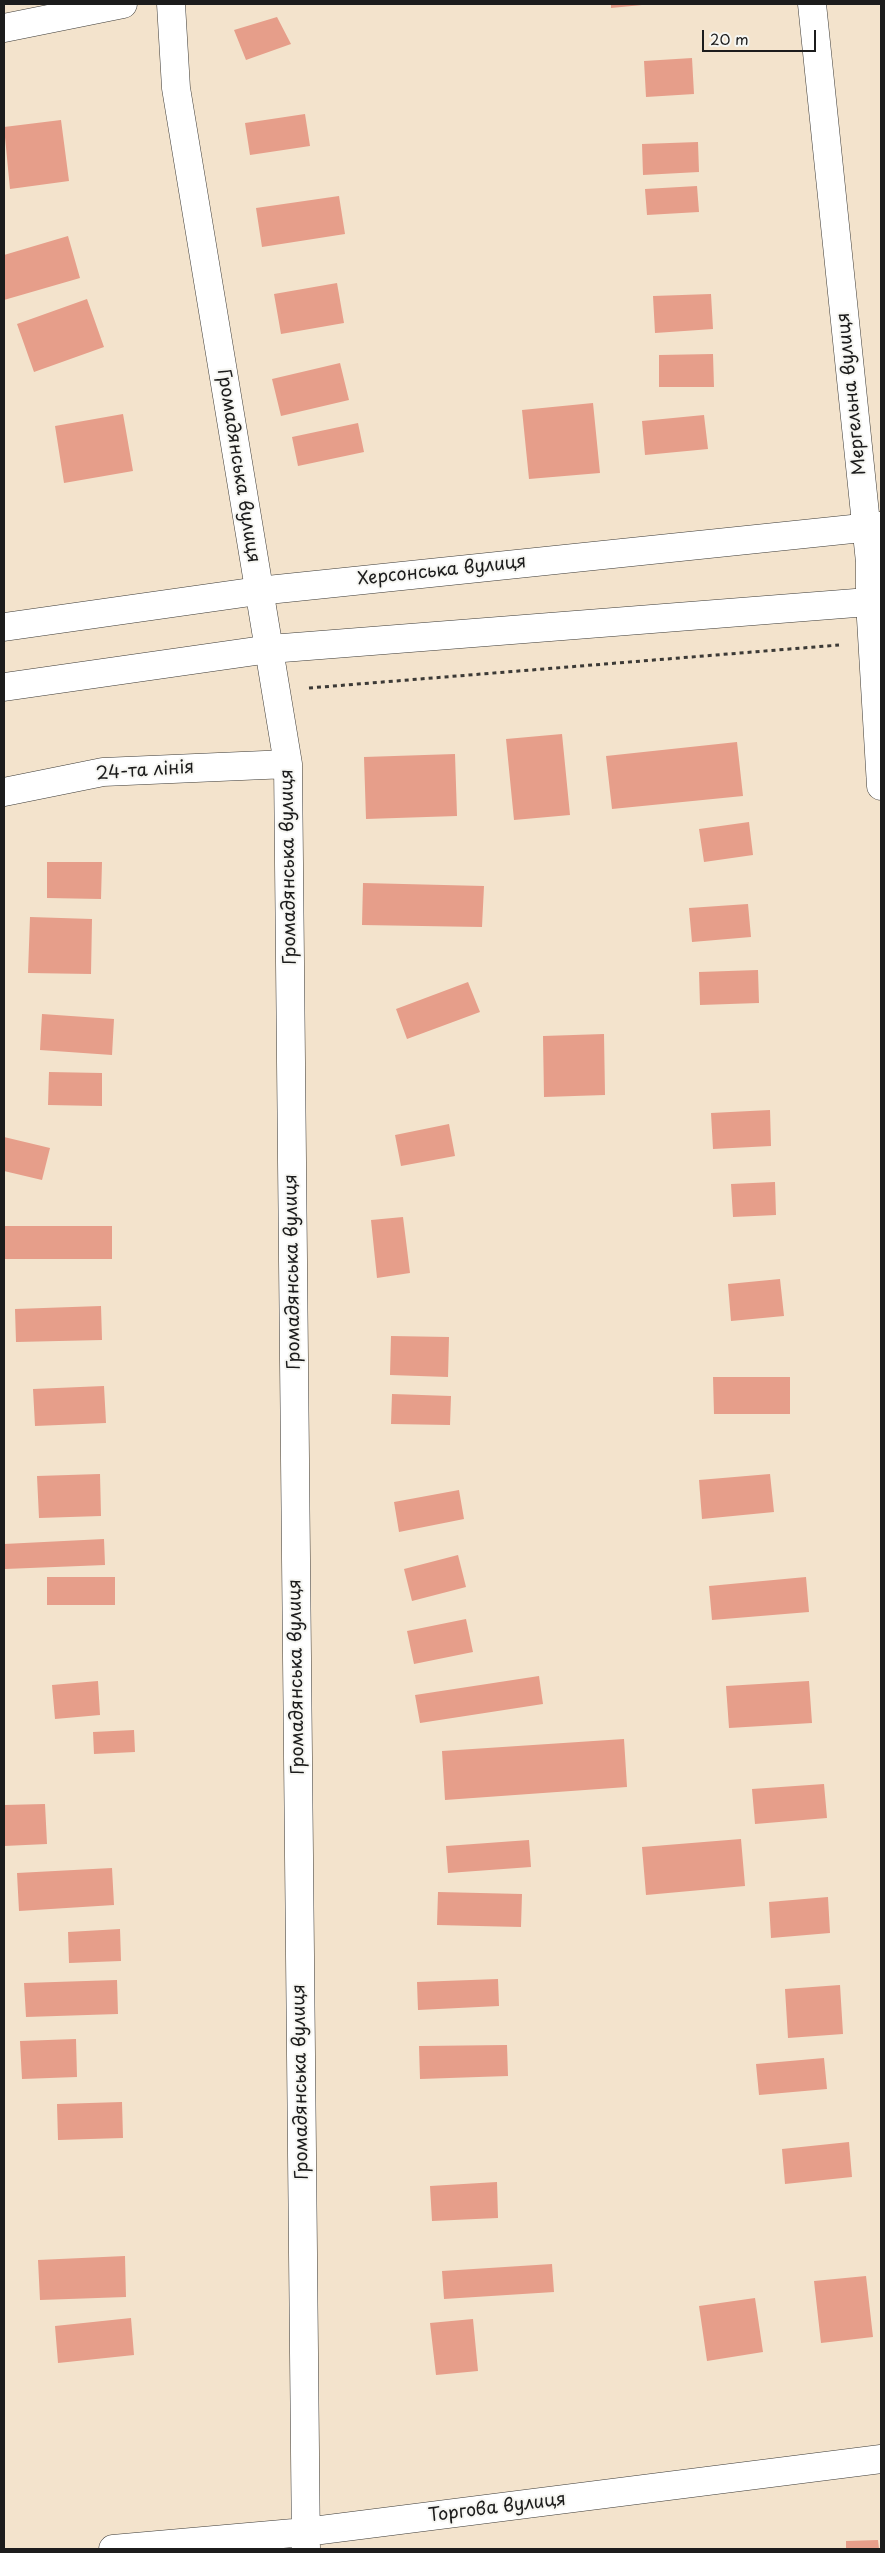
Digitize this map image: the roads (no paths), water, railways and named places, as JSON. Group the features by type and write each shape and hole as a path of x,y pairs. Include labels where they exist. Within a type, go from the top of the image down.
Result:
{"street":[{"path":"4,28 123,4"},
{"name":"Громадянська вулиця","path":"172,4 176,88 288,764 306,2541"},
{"name":"Мергельна вулиця","path":"812,4 874,526 870,562 875,602 872,643 881,786"},
{"name":"Херсонська вулиця","path":"4,627 258,591 874,526"},
{"path":"4,687 270,649 875,602"},
{"name":"24-та лінія","path":"4,792 103,772 288,764"},
{"name":"Торгова вулиця","path":"113,2549 306,2541 881,2459"}]}
